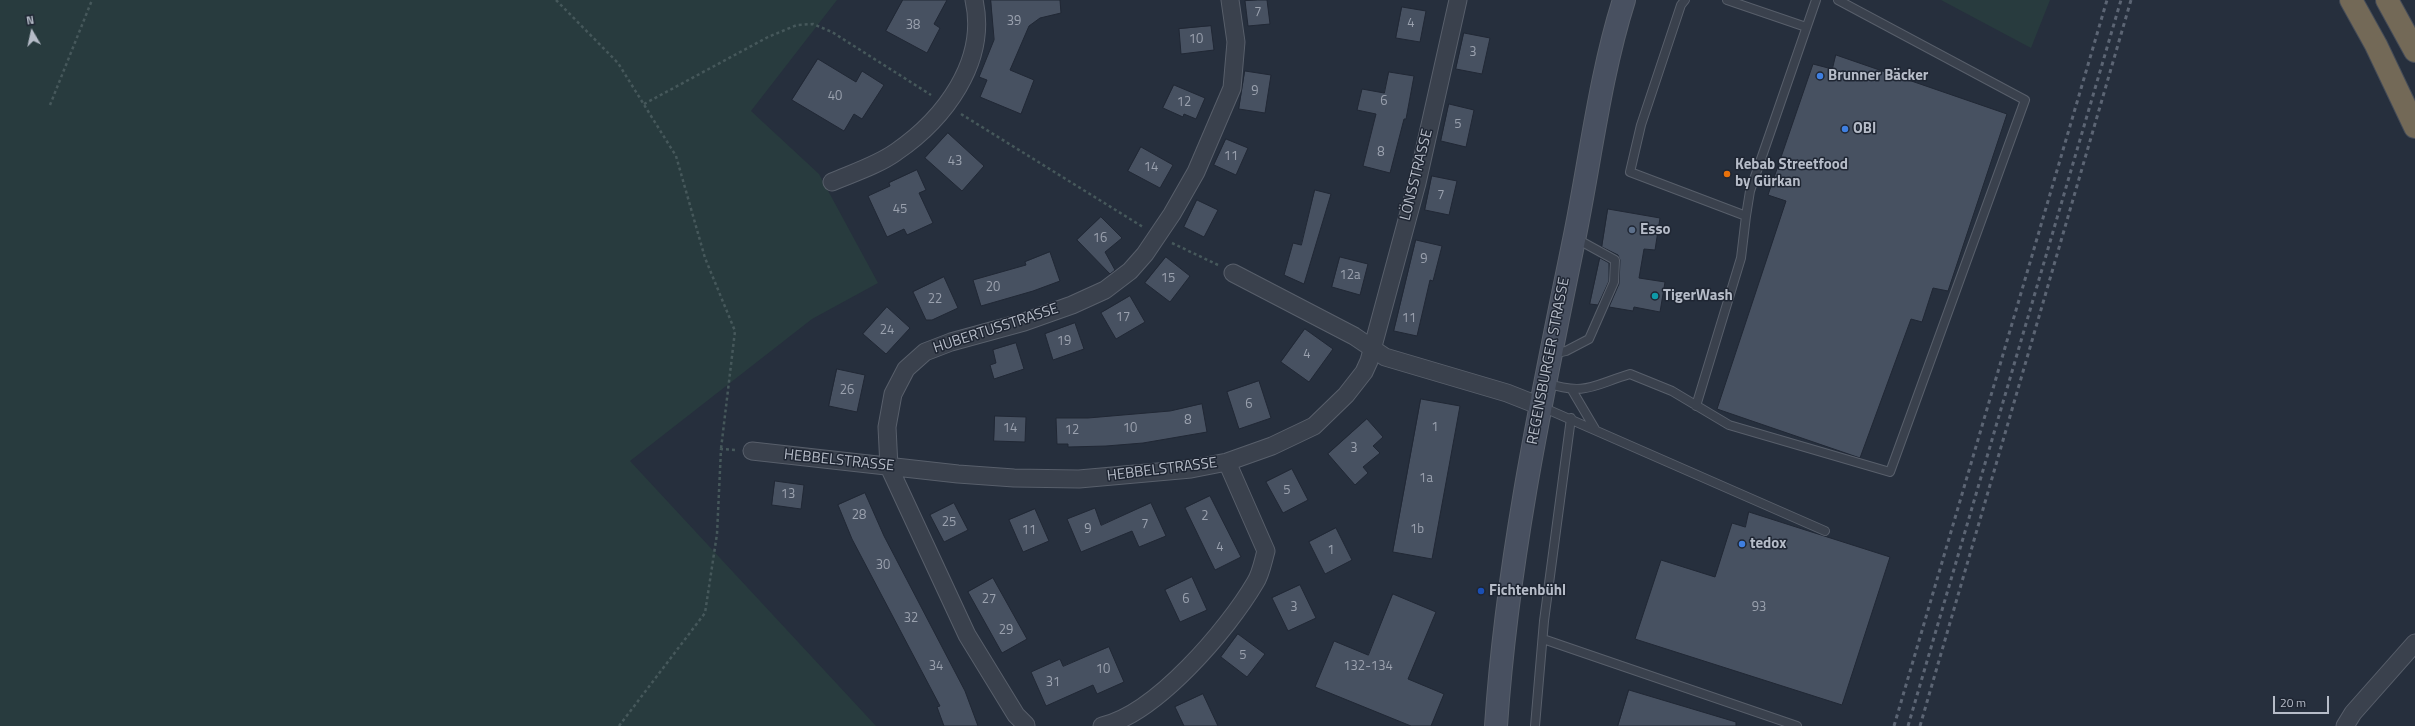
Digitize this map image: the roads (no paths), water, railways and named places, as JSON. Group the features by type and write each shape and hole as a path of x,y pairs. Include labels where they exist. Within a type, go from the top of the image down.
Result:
{"highway":[{"path":"2351,0 2376,45 2415,127"},
{"path":"2387,0 2415,51"}],"main road":[{"name":"REGENSBURGER STRASSE","path":"1496,726 1513,564 1544,383 1575,238 1596,121 1624,0"}],"street":[{"path":"832,182 895,153 918,135 947,105 960,86 969,62 976,30 974,0"},
{"name":"HUBERTUSSTRASSE","path":"1026,726 1012,710 967,635 889,467 887,427 893,394 906,369 925,352 951,342 1024,322 1072,305 1105,290 1130,271 1157,236 1196,172 1232,88 1236,42 1230,0"},
{"name":"LÖNSSTRASSE","path":"1372,350 1417,183 1458,0"},
{"path":"1233,273 1354,336 1372,350 1397,361 1508,393 1540,406"},
{"name":"HEBBELSTRASSE","path":"752,451 965,475 1079,479 1155,473 1227,462 1272,446 1314,426 1346,395 1364,372 1372,350"},
{"path":"1102,726 1115,723 1154,699 1209,646 1256,582 1266,551 1227,462"},
{"path":"2345,726 2353,713 2415,643"}],"lane":[{"path":"1685,0 1681,5 1641,125 1630,172 1746,216"},
{"path":"1727,0 1806,27"},
{"path":"1696,406 1741,258 1750,191 1816,0"},
{"path":"1544,383 1572,390 1590,389 1630,374 1672,391 1729,425 1890,472 2025,100 1838,0"},
{"path":"1550,354 1566,351 1588,339 1614,282 1615,260 1575,238"},
{"path":"1572,390 1595,429"},
{"path":"1540,406 1571,418 1825,531"},
{"path":"1535,726 1543,639 1571,418"},
{"path":"1543,639 1797,726"}],"railway":[{"path":"1894,726 2107,0"},
{"path":"1908,726 2121,0"},
{"path":"1920,726 2131,0"}],"place":[{"name":"Brunner Bäcker","path":"1820,76"},
{"name":"OBI","path":"1845,129"},
{"name":"Kebab Streetfood by Gürkan","path":"1727,174"},
{"name":"Esso","path":"1632,230"},
{"name":"TigerWash","path":"1655,296"},
{"name":"tedox","path":"1742,544"},
{"name":"Fichtenbühl","path":"1481,591"}]}
